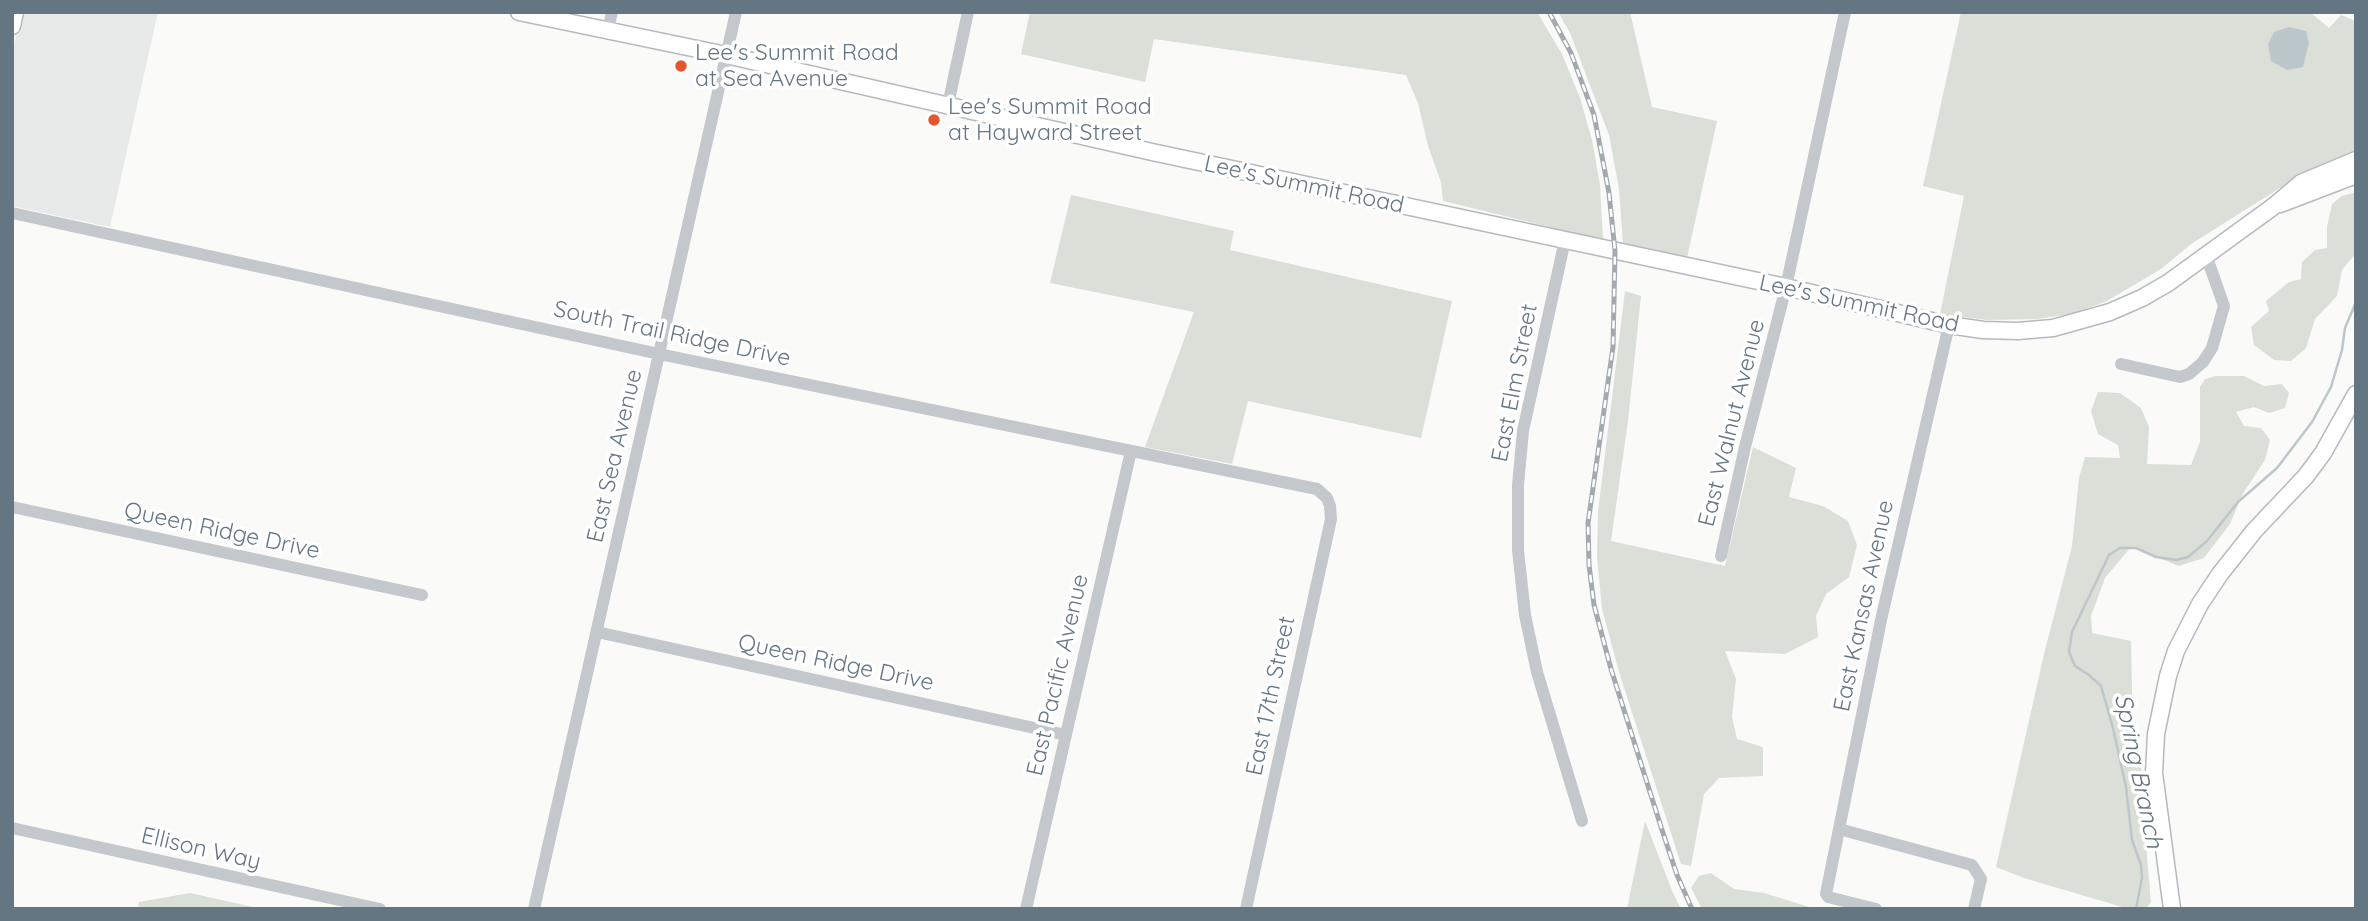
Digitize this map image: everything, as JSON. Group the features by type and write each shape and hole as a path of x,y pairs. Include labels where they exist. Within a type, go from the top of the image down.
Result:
{"main road":[{"path":"12,26 15,12"},
{"name":"Lee's Summit Road","path":"519,12 726,55 1152,152 1786,287 1949,325 1983,330 2053,328 2091,318 2142,298 2274,206"},
{"path":"2274,206 2301,183 2356,160"},
{"path":"2274,206 2356,175"},
{"path":"2172,909 2154,773 2156,734 2176,650 2200,604 2220,574 2254,531 2306,476 2323,453 2356,394"}],"street":[{"path":"608,30 612,12"},
{"name":"East Sea Avenue","path":"534,909 736,12"},
{"path":"948,105 968,12"},
{"name":"East Walnut Avenue","path":"1721,556 1745,447 1786,287 1845,12"},
{"name":"South Trail Ridge Drive","path":"12,213 659,354 1317,489 1323,495"},
{"name":"East Elm Street","path":"1565,240 1523,431 1518,485 1518,550 1525,615 1537,672 1582,821"},
{"path":"2121,364 2180,377 2203,362 2212,348 2224,306 2206,255"},
{"name":"East Kansas Avenue","path":"1876,909 1828,897 1826,894 1881,620 1949,325"},
{"name":"East Pacific Avenue","path":"1026,909 1131,450"},
{"name":"East 17th Street","path":"1246,909 1331,519 1331,506 1323,495"},
{"name":"Queen Ridge Drive","path":"12,507 422,595"},
{"name":"Queen Ridge Drive","path":"597,632 1066,735"},
{"name":"Ellison Way","path":"12,828 380,909"},
{"path":"1839,830 1972,865 1981,879 1974,909"}],"shaded area":[{"path":"22,12 158,12 110,227 12,206 12,52"},
{"path":"1030,12 1537,12 1562,54 1580,98 1592,140 1600,185 1603,240 1443,201 1441,182 1428,146 1418,103 1406,75 1154,39 1145,82 1021,54"},
{"path":"1558,12 1630,12 1652,107 1717,121 1687,258 1623,244 1619,189 1609,135 1570,33"},
{"path":"1961,12 2310,12 2329,28 2341,15 2356,21 2356,155 2329,163 2291,181 2191,244 2161,269 2107,301 2074,313 2038,319 1987,320 1940,314 1964,196 1923,186"},
{"path":"2289,27 2306,31 2309,43 2303,67 2287,70 2271,61 2268,44 2274,32"},
{"path":"2356,192 2356,253 2342,270 2337,296 2315,319 2306,348 2291,361 2274,360 2254,345 2251,327 2269,311 2266,301 2289,282 2301,279 2302,262 2315,250 2327,248 2327,227 2332,204 2342,196"},
{"path":"1071,195 1234,231 1230,250 1452,301 1421,438 1248,401 1232,464 1145,447 1194,312 1050,283"},
{"path":"1625,291 1641,296 1628,421 1611,541 1725,566 1753,447 1796,468 1789,497 1823,506 1848,521 1857,545 1849,577 1826,594 1816,616 1818,637 1785,654 1725,651 1736,679 1732,717 1737,739 1763,747 1763,776 1719,778 1704,794 1691,866 1681,864 1619,672 1602,609 1597,556 1598,512"},
{"path":"2216,376 2244,376 2264,386 2282,384 2289,393 2285,408 2269,413 2254,407 2236,412 2244,426 2261,428 2270,440 2265,460 2242,495 2230,524 2204,558 2179,566 2131,547 2105,578 2091,616 2092,633 2131,641 2133,739 2142,772 2151,902 2146,909 2129,909 1996,867 2044,654 2072,546 2079,478 2085,457 2120,458 2118,445 2098,434 2091,411 2098,392 2120,393 2141,408 2149,427 2147,464 2191,465 2200,442 2200,387 2205,379"},
{"path":"1645,821 1673,893 1681,909 1627,909"},
{"path":"1711,873 1734,889 1764,893 1816,909 1702,909 1691,888 1699,876"},
{"path":"190,893 262,909 138,909 139,902"}],"waterway":[{"name":"Spring Branch","path":"2136,909 2142,878 2141,865 2132,840 2126,787 2113,728 2101,686 2075,666 2069,652 2072,632 2109,555 2120,548 2136,548 2156,557 2176,560 2188,557 2207,541 2238,502 2277,468 2312,422 2331,387 2342,350 2345,328 2356,302"}],"railway":[{"path":"1549,12 1571,53 1594,115 1609,193 1615,251 1613,347 1588,523 1594,605 1611,669 1662,830 1692,909"}],"place":[{"name":"Lee's Summit Road at Sea Avenue","path":"681,66"},
{"name":"Lee's Summit Road at Hayward Street","path":"934,120"}]}
